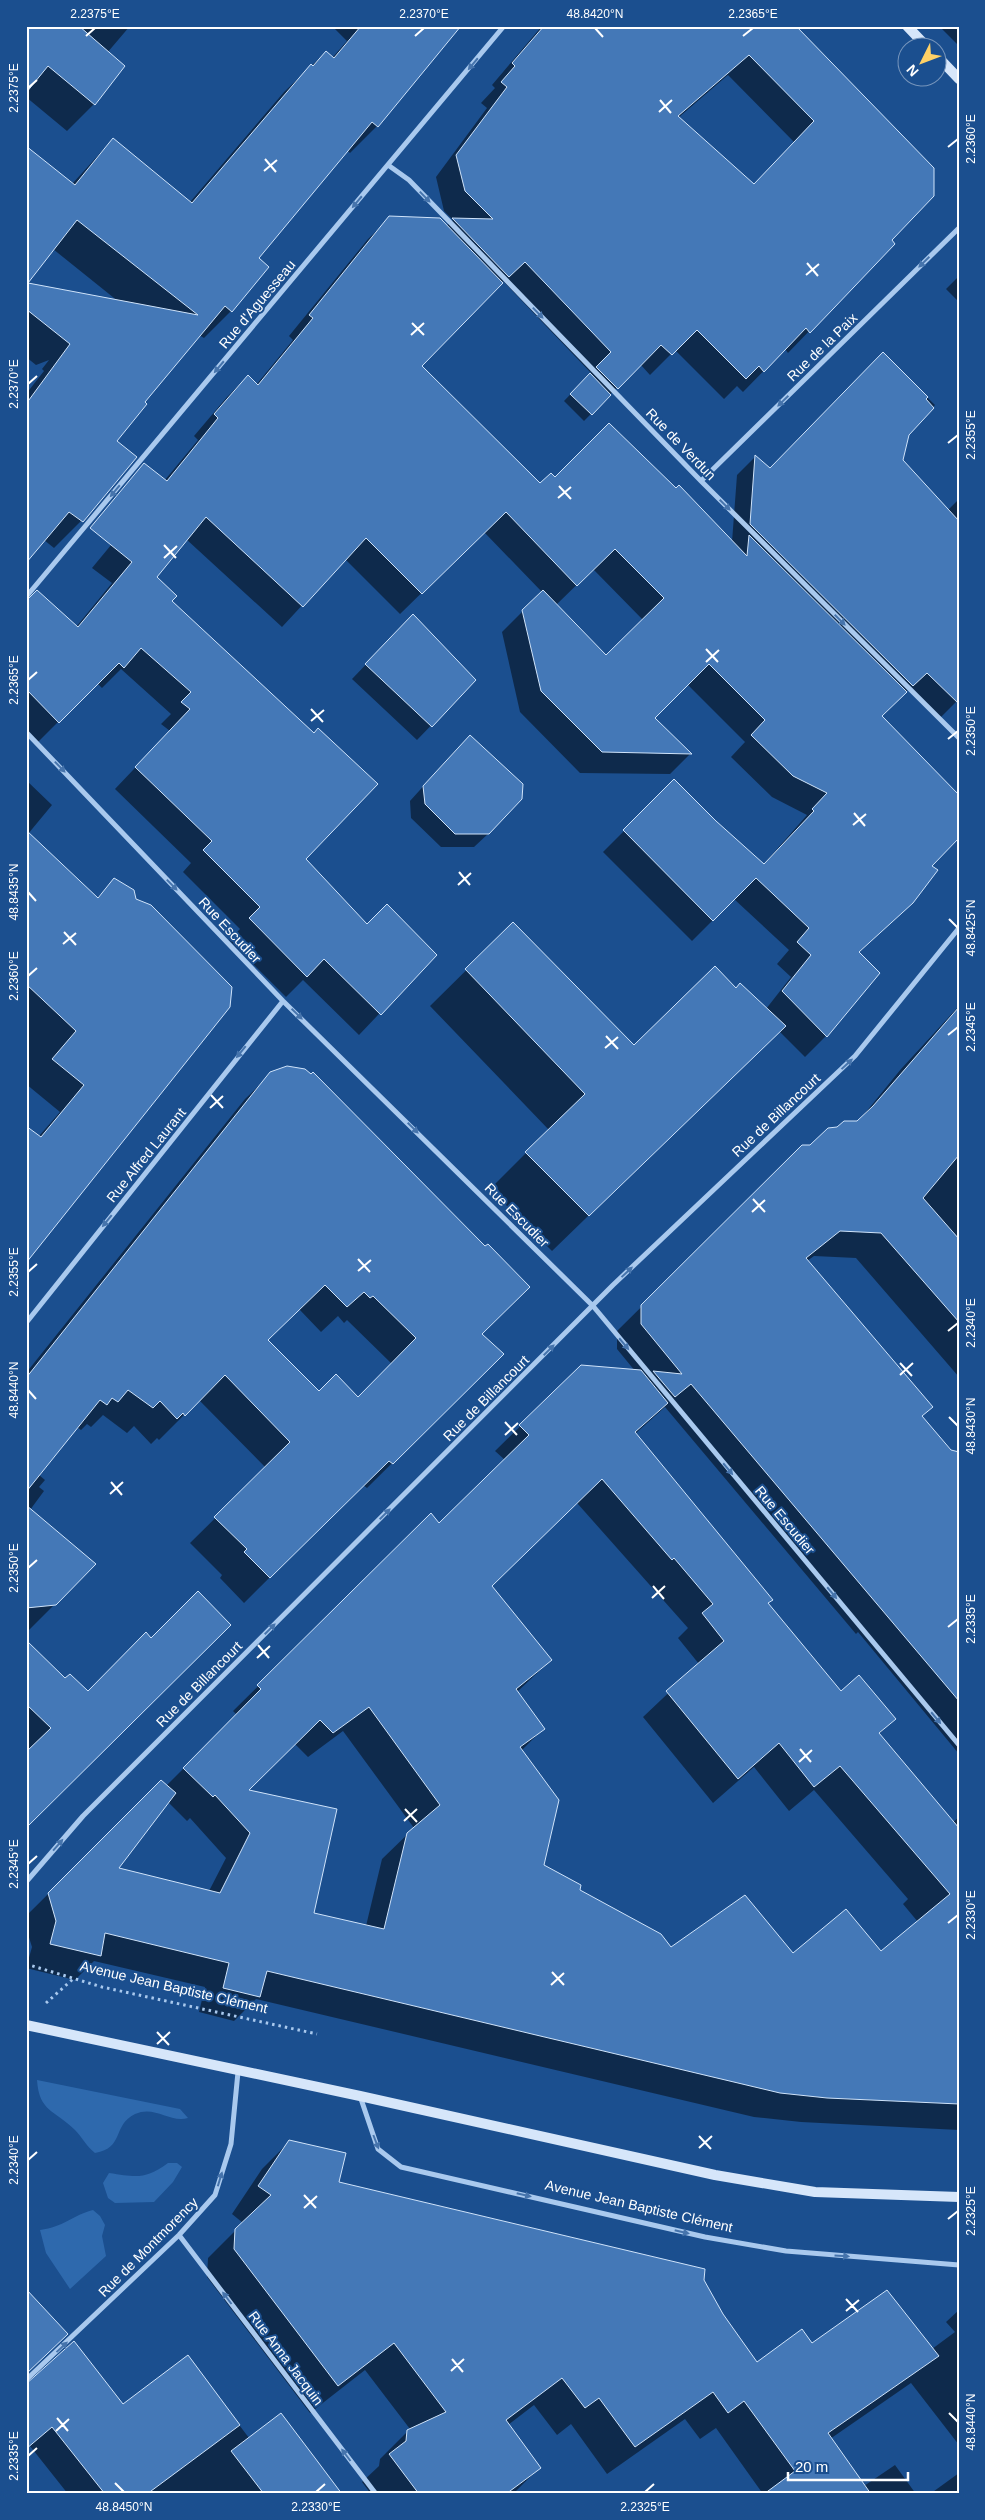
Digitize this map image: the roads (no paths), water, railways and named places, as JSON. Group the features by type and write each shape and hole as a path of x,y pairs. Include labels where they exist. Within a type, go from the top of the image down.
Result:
{"main road":[{"path":"907,26 918,38"},
{"path":"948,67 959,79"},
{"path":"26,2025 238,2072 360,2096 715,2175 806,2191 959,2197"}],"street":[{"name":"Rue d'Aguesseau","path":"26,597 504,26"},
{"name":"Rue de Verdun","path":"388,165 410,180 701,481 959,738"},
{"name":"Rue de la Paix","path":"701,481 959,228"},
{"name":"Rue Escudier","path":"26,732 283,1001 593,1306 959,1744"},
{"name":"Rue de Billancourt","path":"26,1882 83,1816 593,1306 855,1056 959,928"},
{"name":"Rue Alfred Laurant","path":"26,1322 283,1001"},
{"name":"Rue de Montmorency","path":"26,2380 179,2235 215,2195 231,2144 238,2072"},
{"name":"Avenue Jean Baptiste Clément","path":"360,2096 378,2149 401,2167 706,2237 768,2248 959,2265"},
{"name":"Rue Anna Jacquin","path":"179,2235 376,2494"}]}
